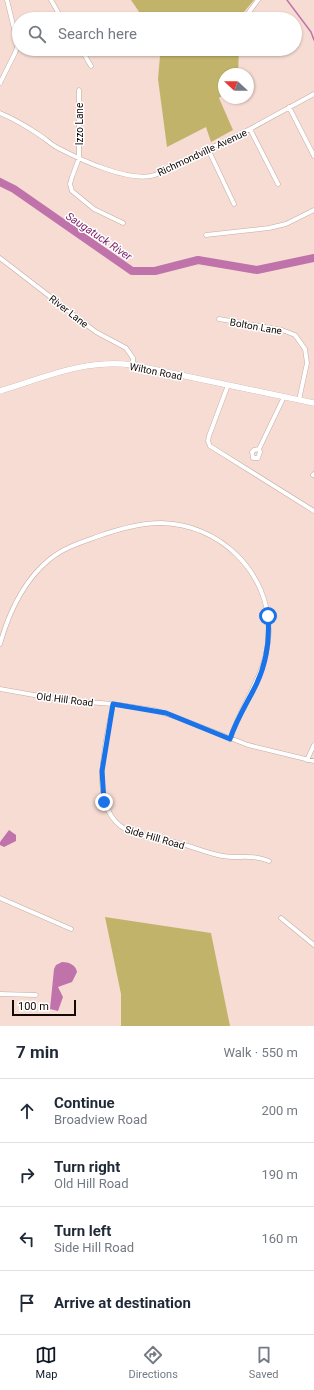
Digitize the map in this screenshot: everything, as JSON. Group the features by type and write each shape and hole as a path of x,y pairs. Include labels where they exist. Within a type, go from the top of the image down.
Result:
{"main road":[{"name":"Wilton Road","path":"0,391 85,366 109,363 133,365 314,403"}],"street":[{"path":"7,0 12,20"},
{"path":"51,0 58,12"},
{"path":"249,12 258,0"},
{"path":"0,83 13,56"},
{"path":"85,56 91,66"},
{"name":"Izzo Lane","path":"79,90 79,158 70,184 72,191 94,209 123,223"},
{"name":"Richmondville Avenue","path":"0,113 40,135 58,148 79,158 129,176 143,178 155,175 250,129 314,94"},
{"path":"289,107 314,156"},
{"path":"250,129 278,184"},
{"path":"208,149 234,204"},
{"path":"206,234 270,228 286,224 314,210"},
{"name":"River Lane","path":"0,258 96,332 126,348 133,358 133,365"},
{"name":"Bolton Lane","path":"219,319 282,330 295,335 303,345 307,358 307,370 300,400"},
{"path":"228,385 208,436 210,446 314,511"},
{"path":"259,449 284,397"},
{"path":"0,644 8,621 27,583 46,563 69,547 107,533 146,524 174,524 204,533 230,548 246,563 263,594 268,616 268,643 261,670 253,691 238,716 230,739"},
{"name":"Old Hill Road","path":"0,689 62,700 113,704 166,713 230,739 262,749 314,761"},
{"name":"Side Hill Road","path":"113,704 104,755 102,782 105,805 116,823 130,832 183,844 220,856 255,856 269,861"},
{"path":"307,760 314,745"},
{"path":"0,898 71,929"},
{"path":"282,918 314,945"},
{"path":"0,994 36,996"}],"shaded area":[{"path":"131,0 254,0 244,12 139,12"},
{"path":"160,56 239,56 238,68 218,68 218,104 222,104 233,130 211,142 206,127 167,147 158,79"},
{"path":"9,830 16,835 16,841 4,847 0,845 0,842"},
{"path":"105,917 211,933 230,1026 121,1026 121,994"},
{"path":"62,962 72,964 77,972 72,982 58,987 63,997 58,1011 50,1009 54,969 56,965"}],"waterway":[{"path":"287,0 296,12"},
{"path":"302,20 311,32 314,40"},
{"name":"Saugatuck River","path":"0,182 14,189 132,271 155,271 198,260 257,270 314,258"}],"route":[{"path":"104,802 102,771 113,704 166,713 230,739 235,722 253,691 266,656 269,631 268,616"}]}
